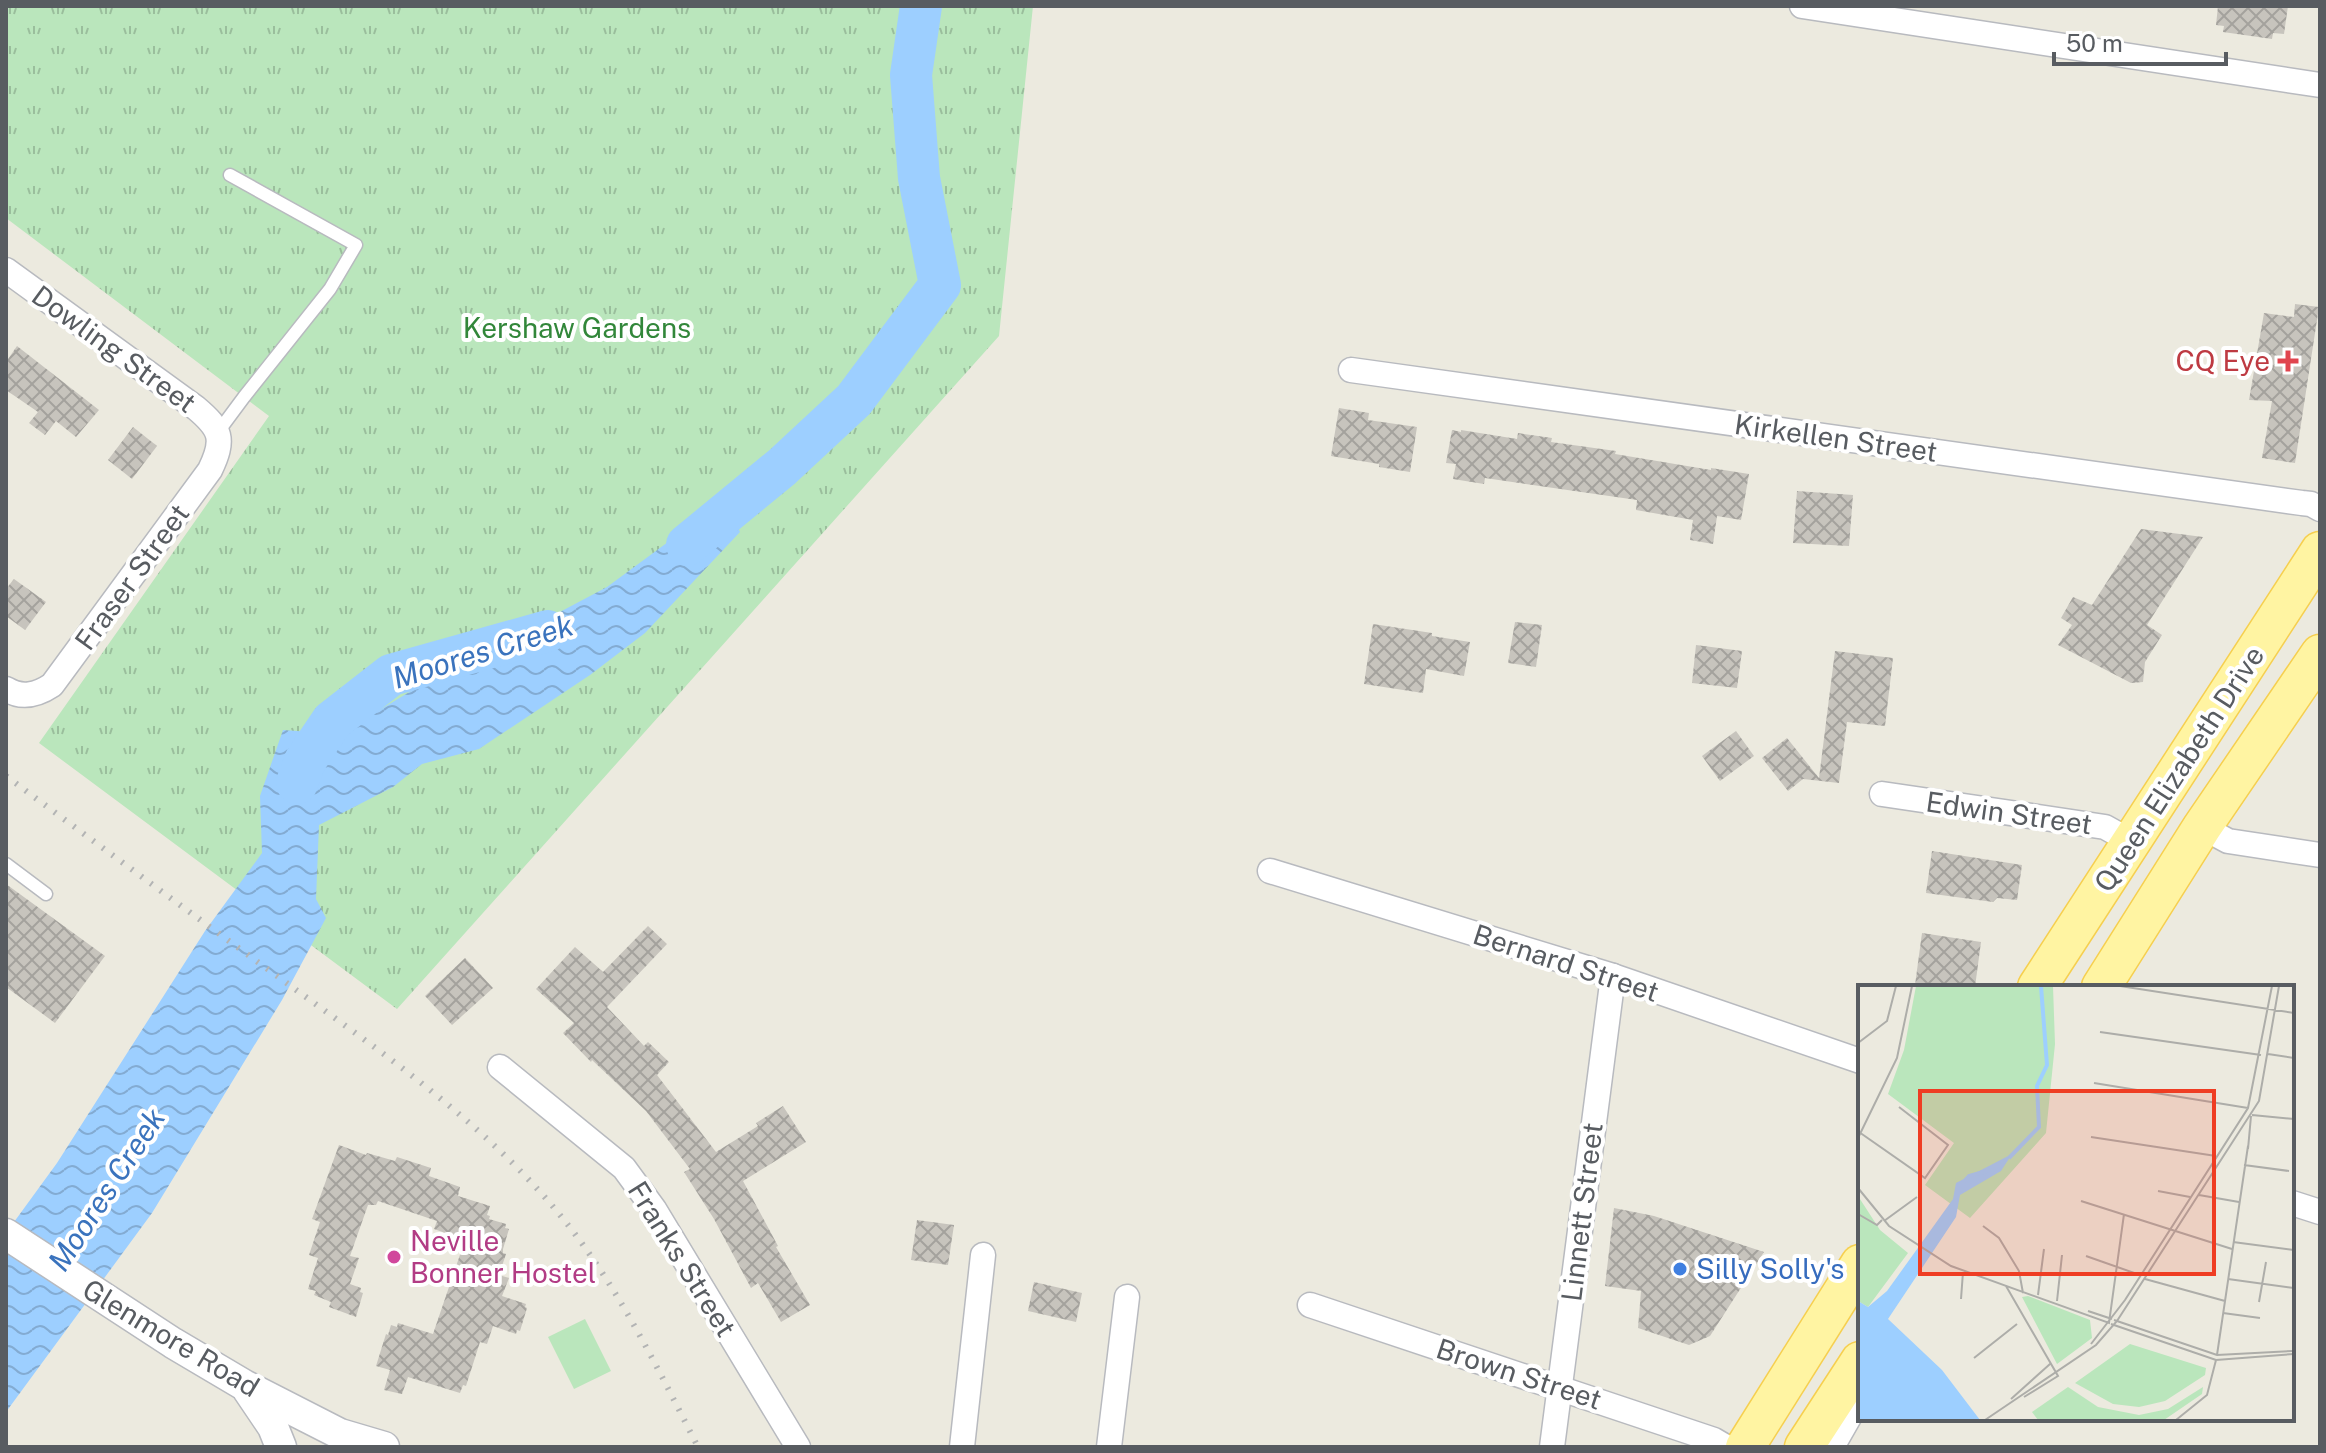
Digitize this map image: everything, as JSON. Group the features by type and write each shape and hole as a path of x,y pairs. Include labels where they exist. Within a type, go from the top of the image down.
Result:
{"main road":[{"name":"Queen Elizabeth Drive","path":"2038,985 2320,551"},
{"name":"Queen Elizabeth Drive","path":"2102,985 2202,827 2320,654"},
{"path":"1745,1447 1858,1267"},
{"path":"1804,1447 1858,1364"}],"street":[{"path":"1802,6 2320,85"},
{"name":"Dowling Street","path":"6,270 196,408 218,432"},
{"name":"Kirkellen Street","path":"1351,370 2311,504 2320,509"},
{"name":"Fraser Street","path":"12,692 42,692 52,685 210,470 217,456 218,432"},
{"name":"Edwin Street","path":"1882,794 2105,827 2132,842"},
{"path":"2202,827 2228,841 2320,855"},
{"name":"Bernard Street","path":"1270,871 1613,976 1858,1060"},
{"name":"Linnett Street","path":"1552,1447 1613,976"},
{"name":"Franks Street","path":"500,1067 624,1168 654,1209 798,1447"},
{"path":"2294,1204 2320,1212"},
{"name":"Glenmore Road","path":"6,1234 173,1343 338,1441 384,1447"},
{"path":"962,1447 983,1255"},
{"path":"1109,1447 1127,1297"},
{"name":"Brown Street","path":"1310,1305 1559,1387 1714,1440 1726,1447"},
{"path":"244,1385 273,1427 281,1447"},
{"path":"1832,1447 1858,1402"}],"lane":[{"path":"218,432 330,289 356,245 230,175"},
{"path":"6,864 46,894"}],"green space":[{"name":"Kershaw Gardens","path":"6,6 1033,6 999,336 397,1009 39,743 269,416 6,218"},
{"path":"585,1319 611,1371 574,1389 548,1337"}],"water":[{"path":"725,500 740,532 645,633 590,675 479,749 422,764 393,787 319,825 316,899 326,918 282,1000 152,1213 6,1412 6,1233 57,1163 205,931 262,853 260,796 283,730 340,734 411,691 607,587"}],"building":[{"path":"2218,6 2288,6 2284,34 2273,33 2272,39 2223,32 2224,26 2216,25"},
{"path":"2295,304 2319,307 2295,463 2262,458 2272,401 2249,400 2264,313 2294,317"},
{"path":"17,346 99,410 76,437 56,421 45,435 29,423 38,412 6,390 6,362"},
{"path":"1339,408 1369,413 1368,420 1417,427 1410,472 1331,456"},
{"path":"133,427 157,446 132,479 108,460"},
{"path":"1452,430 1517,439 1518,433 1552,438 1551,442 1616,451 1615,454 1749,474 1741,520 1717,516 1713,544 1690,540 1693,520 1636,510 1637,500 1485,478 1484,484 1453,479 1456,464 1446,463"},
{"path":"1797,491 1853,495 1849,546 1793,543"},
{"path":"2141,529 2203,537 2147,625 2162,635 2145,662 2143,682 2131,683 2058,645 2072,625 2061,618 2073,597 2092,605"},
{"path":"14,579 46,602 25,630 6,616 6,589"},
{"path":"1515,622 1542,625 1536,667 1508,663"},
{"path":"1373,624 1470,642 1464,676 1426,669 1423,693 1364,684"},
{"path":"1696,645 1742,651 1737,688 1692,683"},
{"path":"1835,651 1893,658 1885,726 1847,722 1839,783 1803,779 1788,791 1762,758 1787,738 1819,778"},
{"path":"1736,731 1754,756 1720,781 1702,756"},
{"path":"1932,851 2022,865 2017,900 1997,898 1993,902 1926,893"},
{"path":"6,884 105,956 55,1023 6,987"},
{"path":"648,926 667,944 607,1007 644,1046 648,1042 669,1062 657,1075 716,1152 783,1106 806,1142 743,1181 810,1305 781,1322 758,1283 751,1288 714,1219 684,1172 690,1169 646,1111 563,1033 574,1023 536,989 575,947 603,972"},
{"path":"1922,933 1981,942 1975,985 1915,985"},
{"path":"465,958 493,988 452,1025 425,996"},
{"path":"339,1145 366,1155 395,1161 397,1157 431,1168 429,1176 460,1187 458,1196 490,1206 489,1219 506,1224 505,1228 509,1229 499,1275 509,1278 502,1296 526,1304 527,1308 520,1331 517,1330 516,1334 493,1326 487,1344 480,1342 466,1386 463,1385 460,1393 408,1377 402,1394 384,1390 390,1370 376,1366 391,1325 397,1327 398,1323 433,1334 465,1240 434,1229 437,1221 378,1201 376,1205 368,1205 350,1256 359,1258 350,1284 361,1288 360,1292 363,1293 356,1317 329,1307 331,1302 308,1289 318,1258 309,1255 320,1222 312,1219"},
{"name":"Silly Solly's","path":"1614,1208 1654,1216 1764,1252 1710,1336 1689,1345 1638,1328 1641,1291 1605,1286"},
{"path":"917,1220 954,1225 948,1265 911,1260"},
{"path":"1034,1282 1082,1293 1076,1322 1028,1311"}],"waterway":[{"name":"Moores Creek","path":"687,545 782,467 854,400 940,285 919,178 911,75 921,6"},
{"name":"Moores Creek","path":"297,783 305,761 332,721 391,675 548,631"}],"railway":[{"path":"6,776 393,1061 495,1146 555,1209 597,1265 633,1324 698,1447"}],"place":[{"name":"CQ Eye","path":"2288,361"},
{"name":"Neville Bonner Hostel","path":"394,1257"},
{"name":"Silly Solly's","path":"1680,1269"}]}
